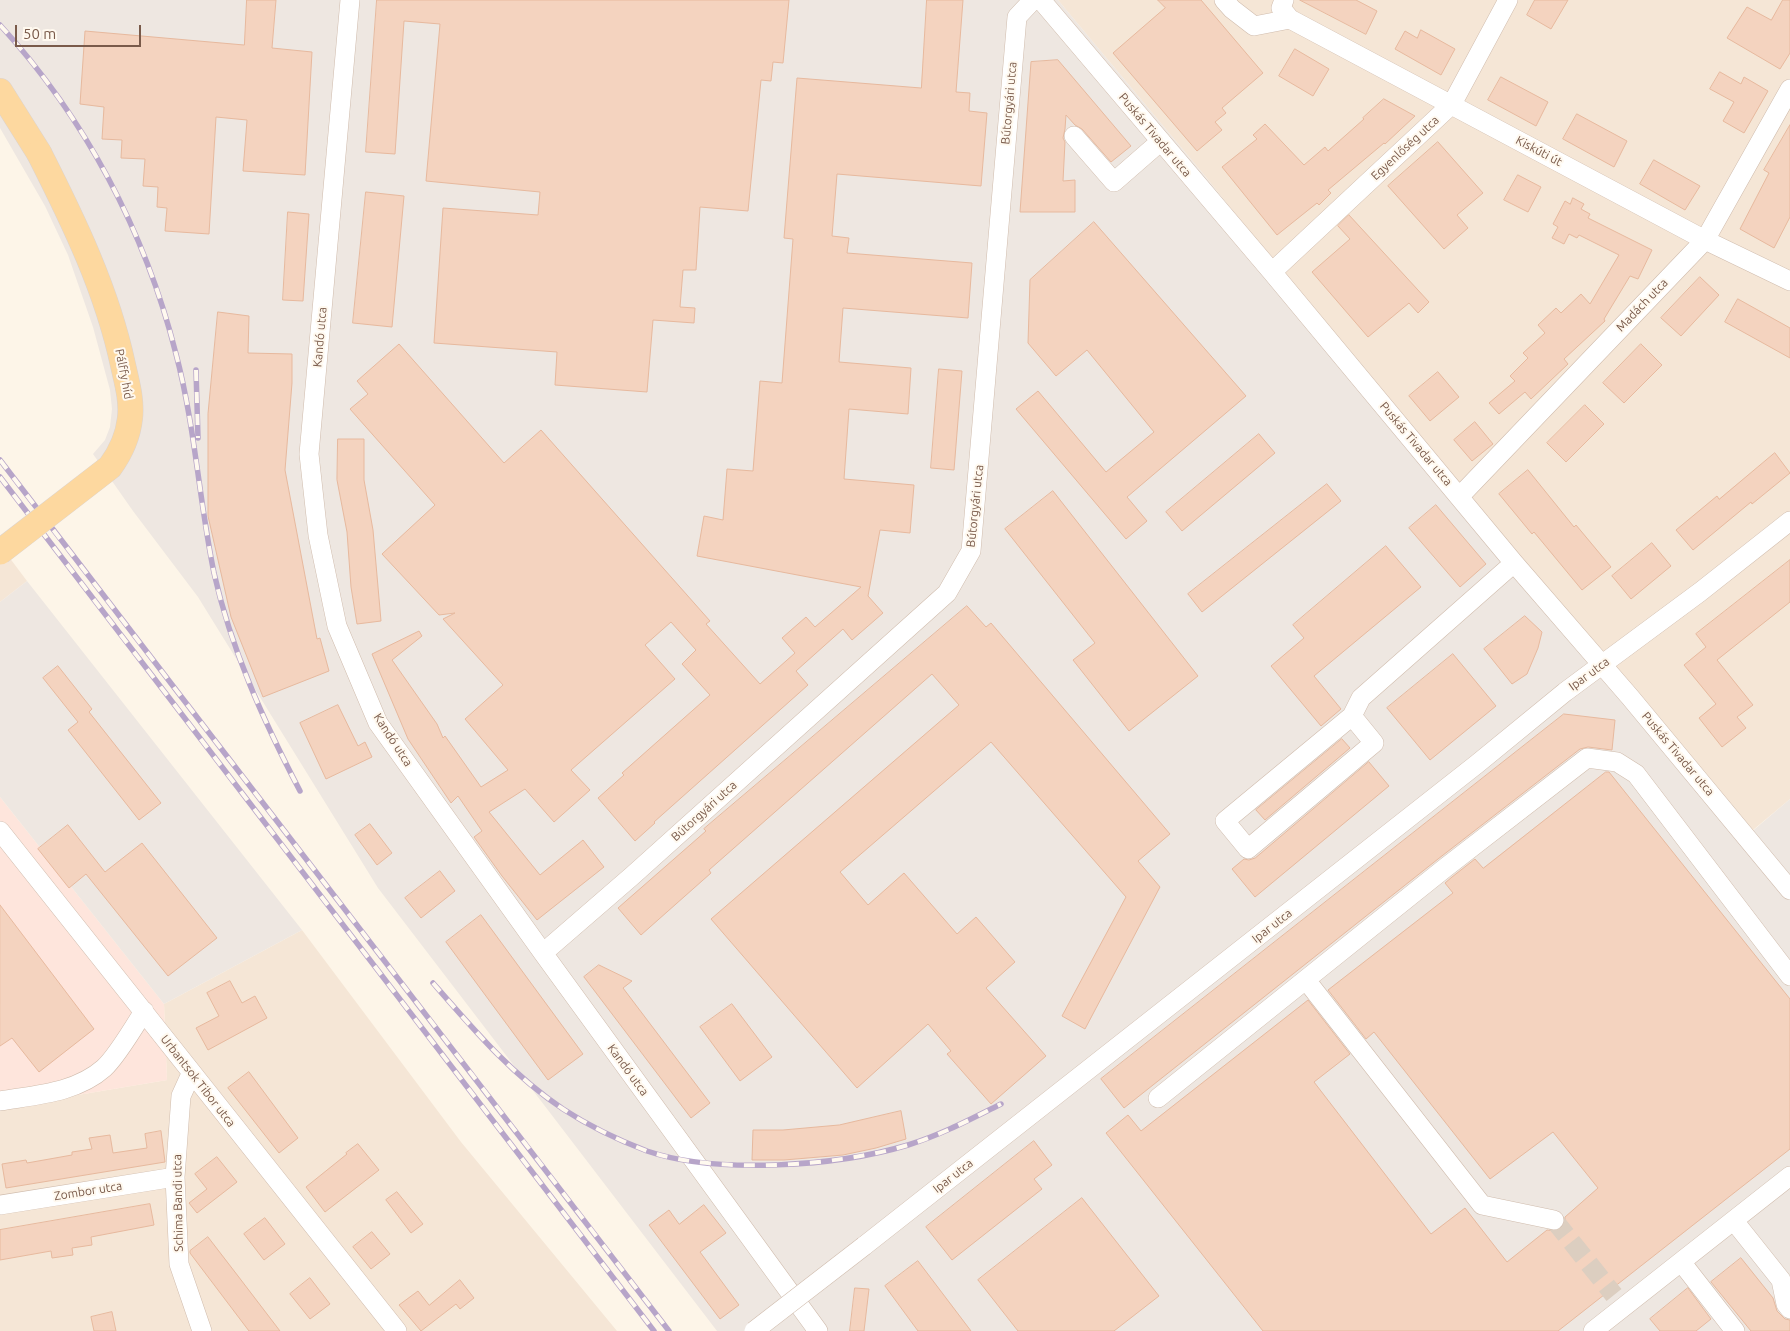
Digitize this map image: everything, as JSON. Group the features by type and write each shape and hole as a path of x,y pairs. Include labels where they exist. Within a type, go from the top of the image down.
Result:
{"main road":[{"name":"Pálffy híd","path":"0,91 39,153 74,220 103,293 130,395 130,417 127,436 121,452 110,467 0,552"}],"street":[{"name":"Kandó utca","path":"350,0 310,454 318,535 337,626 378,723 543,954 818,1331"},
{"name":"Bútorgyári utca","path":"543,954 947,593 971,551 1017,17 1033,0"},
{"name":"Puskás Tivadar utca","path":"1041,0 1272,272 1514,563 1731,817 1790,890"},
{"name":"Kiskúti út","path":"1224,0 1232,9 1254,26 1285,9 1452,104 1705,240 1788,275"},
{"name":"Egyenlőség utca","path":"1272,272 1452,104 1508,0"},
{"name":"Madách utca","path":"1460,496 1705,240 1790,89"},
{"path":"1074,136 1114,182 1161,141"},
{"name":"Ipar utca","path":"754,1331 1477,764 1565,692 1700,592 1790,521"},
{"path":"1352,716 1374,743 1248,849 1225,821 1352,716 1361,698 1514,563"},
{"path":"1158,1098 1445,868 1587,758 1617,762 1636,774 1790,976"},
{"name":"Urbantsok Tibor utca","path":"0,831 397,1331"},
{"path":"1306,980 1482,1205 1554,1220"},
{"path":"0,1101 59,1090 88,1080 106,1066 144,1011"},
{"name":"Schima Bandi utca","path":"192,1074 181,1096 175,1177 179,1264 202,1331"},
{"path":"1593,1331 1619,1301 1682,1263 1790,1176"},
{"name":"Zombor utca","path":"0,1205 175,1177"},
{"path":"1734,1221 1781,1280 1786,1304 1790,1309"},
{"path":"1682,1263 1735,1331"}],"shaded area":[{"path":"0,0 1058,0 1205,176 1616,692 1742,840 1790,799 1790,1331 717,1331 378,888 198,597 93,454 105,440 110,427 112,409 110,390 93,327 68,255 45,206 0,128"},
{"path":"1058,0 1790,0 1790,799 1741,840 1616,692 1205,176"},
{"path":"0,545 27,581 0,602"},
{"path":"27,581 302,930 164,1004 0,797 0,602"},
{"path":"0,797 164,1004 167,1080 0,1108"},
{"path":"302,930 461,1142 617,1331 0,1331 0,1108 167,1080 164,1004"}],"building":[{"path":"247,0 276,0 272,48 312,52 305,175 243,171 247,120 216,117 209,234 165,231 167,208 157,207 158,187 143,186 145,159 121,158 122,140 102,139 104,107 80,104 85,31 244,45"},
{"path":"377,0 789,0 783,63 773,62 771,81 761,80 748,211 700,207 696,270 683,270 680,307 695,308 694,323 653,320 647,392 555,385 557,352 434,343 443,208 538,215 540,192 426,181 440,24 404,21 395,154 366,152"},
{"path":"927,0 963,0 956,92 970,93 969,111 987,113 981,186 837,174 832,236 849,238 847,253 972,263 968,318 843,308 839,362 911,368 908,414 849,409 844,479 914,485 910,533 880,530 868,596 883,613 852,640 843,629 796,671 808,685 635,841 598,798 624,775 622,773 710,695 682,664 696,650 671,622 645,645 675,679 571,770 590,790 554,822 525,789 489,812 540,875 583,840 604,867 537,920 474,837 482,831 458,796 451,803 408,739 372,654 419,631 422,636 392,660 437,724 443,738 445,736 481,787 508,770 465,719 503,685 443,619 455,613 439,615 382,554 435,505 350,409 368,394 357,381 399,344 504,463 541,430 710,621 706,624 760,684 795,653 782,638 806,617 815,627 861,587 697,556 704,516 723,520 727,469 753,471 760,381 782,383 793,239 784,238 797,78 921,88"},
{"path":"1158,0 1201,0 1263,73 1222,108 1226,113 1215,122 1222,130 1197,151 1113,53 1165,8"},
{"path":"1300,0 1356,0 1377,11 1366,34"},
{"path":"1535,0 1568,0 1551,29 1527,15"},
{"path":"1783,0 1790,0 1790,53 1780,69 1727,38 1747,7 1771,20"},
{"path":"1421,30 1455,49 1441,75 1395,49 1405,31 1417,38"},
{"path":"1295,49 1329,69 1313,96 1279,76"},
{"path":"1058,60 1131,146 1111,162 1082,129 1075,125 1066,115 1063,138 1065,142 1063,181 1075,180 1075,212 1020,212 1031,62"},
{"path":"1720,72 1741,84 1744,77 1768,91 1744,133 1723,121 1734,102 1710,89"},
{"path":"1501,77 1548,102 1536,126 1488,100"},
{"path":"1384,99 1415,116 1385,144 1328,190 1331,193 1319,205 1317,203 1277,235 1222,167 1257,139 1253,135 1265,124 1304,165 1325,147 1328,151"},
{"path":"1577,114 1627,141 1614,167 1563,139"},
{"path":"1790,125 1790,217 1774,248 1740,229 1769,173 1764,170"},
{"path":"1438,142 1483,193 1457,215 1468,228 1444,249 1388,186"},
{"path":"1654,160 1700,186 1685,210 1640,184"},
{"path":"1518,175 1541,187 1528,212 1504,200"},
{"path":"366,192 404,196 392,327 353,323"},
{"path":"1573,198 1584,204 1581,209 1590,214 1588,218 1652,250 1638,279 1630,276 1604,319 1605,321 1564,359 1568,364 1531,399 1525,392 1499,414 1489,403 1515,381 1510,376 1528,358 1523,353 1545,333 1538,325 1556,308 1561,313 1581,294 1590,304 1619,255 1579,235 1577,238 1569,234 1564,244 1552,238 1558,227 1553,224 1565,201 1570,204"},
{"path":"288,212 309,214 303,301 283,300"},
{"path":"1349,215 1429,302 1418,313 1409,303 1368,337 1312,272 1350,239 1338,226"},
{"path":"1094,222 1246,396 1127,497 1147,521 1126,539 1016,409 1038,391 1106,472 1154,432 1087,350 1056,376 1028,343 1030,280"},
{"path":"1700,277 1719,295 1681,336 1661,318"},
{"path":"1738,299 1790,328 1790,358 1725,322"},
{"path":"218,312 249,316 248,353 292,354 292,383 285,470 317,639 320,638 329,671 263,697 231,617 208,516 208,414"},
{"path":"1641,344 1662,365 1624,403 1603,383"},
{"path":"939,369 962,371 954,470 931,468"},
{"path":"1438,372 1459,397 1430,421 1409,396"},
{"path":"1585,405 1604,424 1566,462 1547,443"},
{"path":"1475,422 1493,444 1472,461 1454,440"},
{"path":"1259,434 1275,453 1182,531 1166,512"},
{"path":"338,439 364,439 364,480 373,530 381,621 357,624 351,587 347,532 337,480"},
{"path":"1775,453 1790,473 1752,504 1751,502 1693,550 1676,530 1717,496 1719,499"},
{"path":"1528,470 1574,527 1576,525 1611,567 1582,590 1534,532 1532,534 1499,494"},
{"path":"1327,484 1341,501 1202,612 1188,594"},
{"path":"1053,491 1198,676 1129,731 1073,660 1095,643 1005,529"},
{"path":"1436,505 1486,564 1460,587 1409,528"},
{"path":"1652,543 1671,566 1631,599 1612,576"},
{"path":"1386,546 1421,587 1314,676 1341,709 1321,726 1271,666 1304,638 1293,625"},
{"path":"1790,560 1790,602 1717,660 1753,705 1737,717 1746,728 1722,747 1699,718 1716,704 1684,665 1706,647 1696,634"},
{"path":"967,606 986,627 991,623 1170,834 1138,861 1160,887 1085,1029 1062,1016 1126,897 991,742 840,872 868,905 904,873 957,934 976,917 1015,962 986,988 1046,1056 991,1104 947,1054 951,1051 928,1024 857,1088 711,919 959,705 932,674 709,870 711,873 641,935 618,908 706,831 704,829"},
{"path":"1525,616 1542,632 1538,648 1527,674 1512,684 1484,649"},
{"path":"1453,654 1496,706 1430,760 1387,708"},
{"path":"58,666 92,709 89,712 161,803 139,820 68,730 78,722 43,678"},
{"path":"338,705 358,746 365,742 372,757 326,779 300,723"},
{"path":"1564,714 1615,720 1612,750 1588,747 1580,749 1124,1108 1101,1079"},
{"path":"1342,739 1350,748 1265,820 1256,810"},
{"path":"1369,762 1389,786 1255,897 1232,869 1244,859 1255,858"},
{"path":"1606,772 1609,772 1790,999 1790,1149 1558,1331 1263,1331 1106,1133 1128,1115 1141,1131 1308,1000 1350,1054 1314,1082 1431,1234 1465,1208 1507,1262 1547,1230 1557,1231 1562,1228 1565,1223 1565,1217 1598,1188 1553,1132 1490,1179 1374,1032 1366,1039 1328,990 1453,893 1445,883 1452,877 1475,859 1483,868"},
{"path":"370,824 392,853 377,865 355,835"},
{"path":"68,825 105,872 142,843 217,938 168,976 86,874 69,888 38,849"},
{"path":"440,871 455,891 421,918 405,898"},
{"path":"0,905 94,1029 39,1072 12,1038 0,1046"},
{"path":"481,915 583,1054 548,1080 446,942"},
{"path":"599,965 632,981 623,988 710,1103 691,1118 584,977"},
{"path":"230,981 242,1003 255,996 267,1018 208,1050 196,1028 219,1016 207,993"},
{"path":"732,1004 772,1057 740,1081 700,1027"},
{"path":"249,1072 298,1138 279,1153 228,1088"},
{"path":"901,1111 906,1139 843,1155 784,1160 752,1160 753,1130 783,1130 839,1125"},
{"path":"161,1131 165,1162 6,1188 2,1164 26,1160 27,1163 72,1155 72,1152 92,1149 89,1138 110,1135 113,1153 147,1148 145,1134"},
{"path":"1034,1141 1052,1165 1034,1179 1042,1189 952,1260 926,1227"},
{"path":"358,1144 379,1170 325,1212 306,1187"},
{"path":"217,1157 237,1182 197,1213 189,1203 207,1189 195,1174"},
{"path":"397,1192 423,1224 411,1233 386,1200"},
{"path":"1082,1198 1159,1296 1114,1331 1018,1331 978,1280"},
{"path":"150,1204 154,1225 91,1237 92,1245 72,1248 73,1255 52,1258 51,1251 0,1260 0,1230"},
{"path":"704,1205 726,1233 700,1252 739,1305 720,1319 649,1225 669,1210 679,1224"},
{"path":"265,1218 285,1244 264,1260 244,1234"},
{"path":"372,1232 390,1254 371,1269 353,1247"},
{"path":"208,1237 280,1331 249,1331 190,1253"},
{"path":"1741,1258 1773,1298 1777,1311 1785,1319 1790,1320 1790,1331 1751,1331 1711,1282"},
{"path":"918,1261 971,1331 918,1331 885,1286"},
{"path":"310,1278 330,1304 310,1319 290,1294"},
{"path":"460,1280 474,1298 460,1309 456,1304 421,1331 399,1305 418,1291 429,1305"},
{"path":"855,1288 869,1289 864,1331 850,1331"},
{"path":"1688,1288 1711,1319 1696,1331 1660,1331 1650,1319"},
{"path":"112,1312 116,1331 94,1331 91,1317"}],"tunnel":[{"path":"1554,1220 1614,1295"}],"railway":[{"path":"0,25 59,98 85,138 129,220 147,264 163,308 188,408 209,546 221,601 239,657 261,712 300,791"},
{"path":"196,370 198,438"},
{"path":"0,460 669,1331"},
{"path":"0,477 654,1331"},
{"path":"433,983 494,1050 544,1096 593,1127 647,1151 675,1158 707,1163 742,1165 778,1165 848,1158 880,1152 920,1141 1001,1104"}]}
